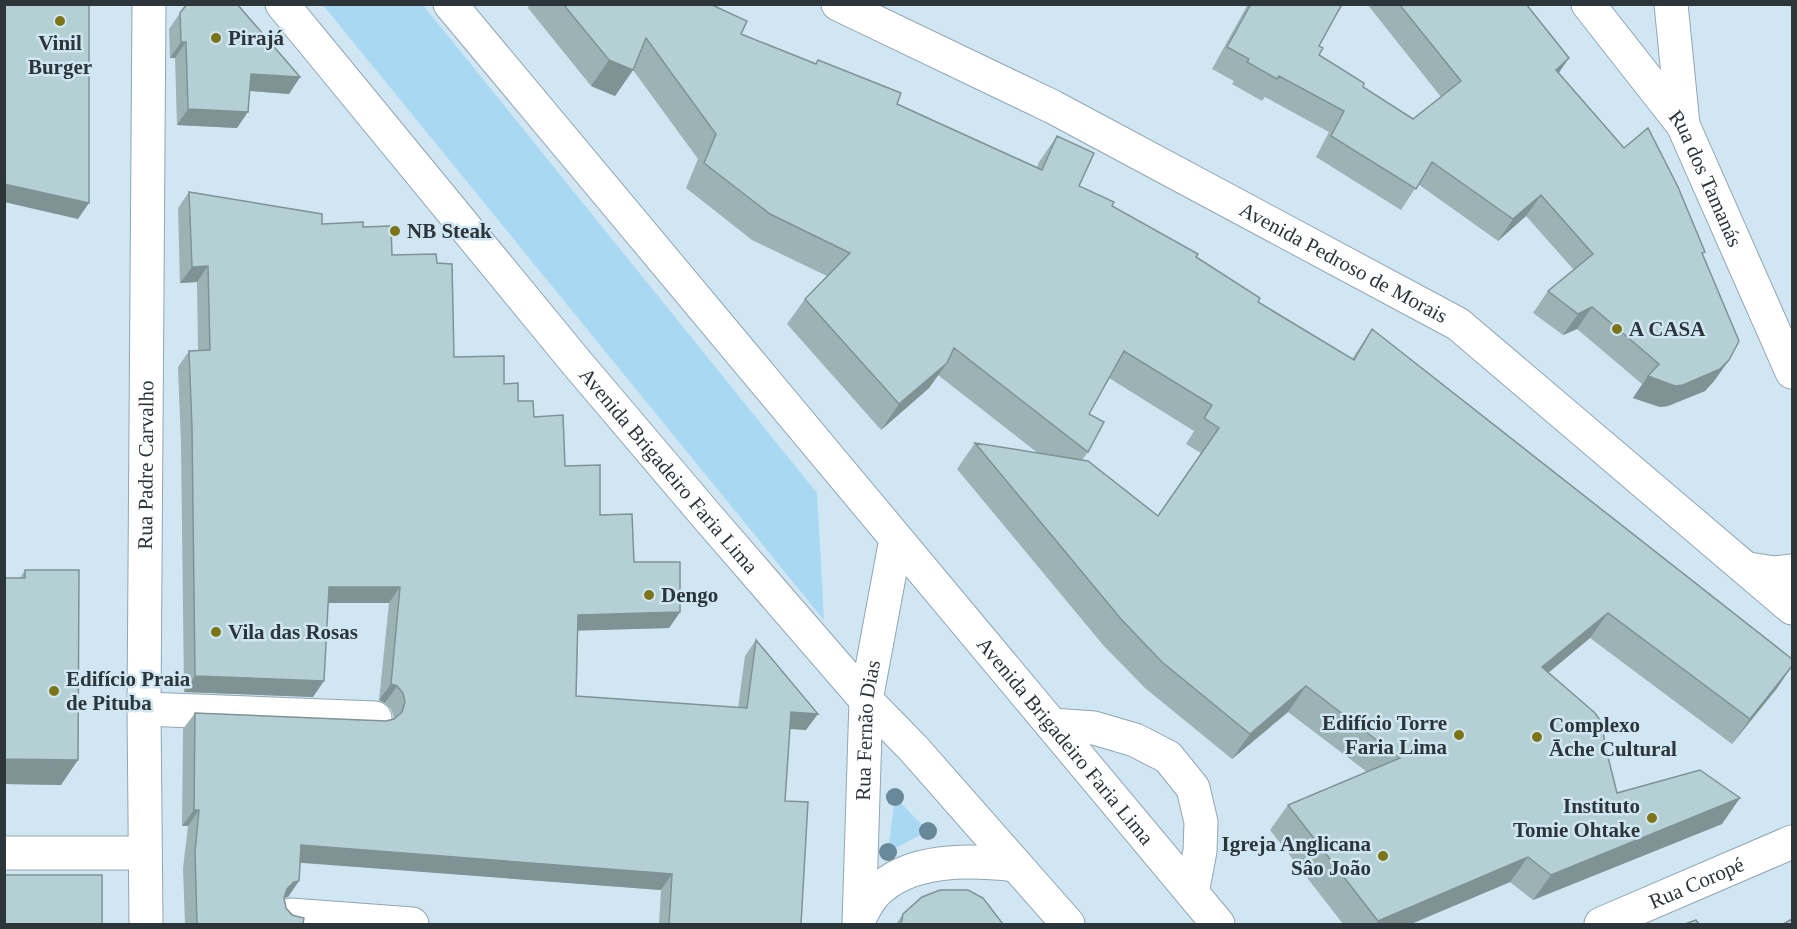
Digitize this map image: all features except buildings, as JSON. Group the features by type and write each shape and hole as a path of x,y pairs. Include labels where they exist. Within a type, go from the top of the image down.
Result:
{"main road":[{"path":"127,4 149,20"},
{"name":"Avenida Brigadeiro Faria Lima","path":"282,4 576,362 866,700 913,747 1068,924"},
{"name":"Avenida Brigadeiro Faria Lima","path":"450,4 1218,924"},
{"name":"Avenida Pedroso de Morais","path":"838,4 1053,107 1458,324 1792,608"},
{"name":"Rua dos Tamanás","path":"1588,4 1683,125 1792,372"},
{"path":"1671,4 1683,125"},
{"name":"Rua Padre Carvalho","path":"146,924 144,709 149,20"},
{"name":"Rua Fernão Dias","path":"860,921 866,700 896,539"},
{"path":"1749,570 1774,573 1792,571"},
{"path":"144,709 375,718"},
{"path":"1052,725 1094,729 1135,740 1168,757 1193,788 1201,822 1200,852 1192,893"},
{"name":"Rua Coropé","path":"1601,924 1792,842"},
{"path":"4,853 145,853"},
{"path":"860,921 875,894 891,881 913,870 943,862 983,861 1016,865"},
{"path":"291,915 412,924"}],"shaded area":[{"path":"323,5 423,5 817,493 824,620"},
{"path":"895,797 928,831 888,852"}],"place":[{"name":"Vinil Burger","path":"60,21"},
{"name":"Pirajá","path":"216,38"},
{"name":"NB Steak","path":"395,231"},
{"name":"A CASA","path":"1617,329"},
{"name":"Dengo","path":"649,595"},
{"name":"Vila das Rosas","path":"216,632"},
{"name":"Edifício Praia de Pituba","path":"54,691"},
{"name":"Edifício Torre Faria Lima","path":"1459,735"},
{"name":"Complexo Āche Cultural","path":"1537,737"},
{"name":"Instituto Tomie Ohtake","path":"1652,818"},
{"name":"Igreja Anglicana Sâo João","path":"1383,856"}]}
